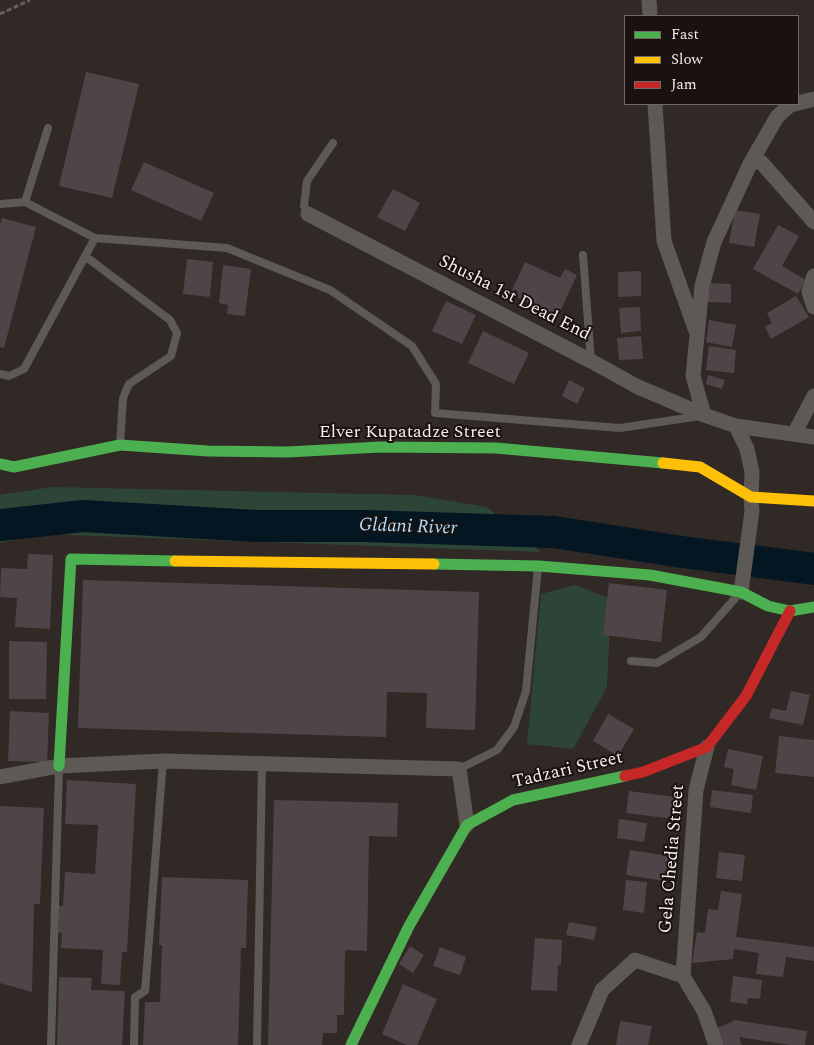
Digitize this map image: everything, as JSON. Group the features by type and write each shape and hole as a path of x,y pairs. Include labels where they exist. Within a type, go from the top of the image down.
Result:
{"street":[{"path":"649,0 650,15"},
{"path":"799,103 814,99"},
{"path":"656,105 664,241 697,335"},
{"path":"704,415 693,376 702,286 714,242 751,162 777,117 790,105"},
{"path":"751,162 761,162 814,222"},
{"name":"Shusha 1st Dead End","path":"308,214 638,387 704,415 736,426 814,437"},
{"path":"814,276 809,292 814,307"},
{"path":"794,434 814,396"},
{"path":"736,426 747,449 752,472 752,504 741,592"},
{"name":"Elver Kupatadze Street","path":"0,464 14,467 120,445 208,451 288,452 380,448 496,448 700,466 752,504 814,501"},
{"path":"60,766 71,559 539,566 650,575 741,592 768,606 790,611 814,607"},
{"path":"707,747 746,696 790,611"},
{"name":"Tadzari Street","path":"467,824 513,800 642,772 707,747"},
{"name":"Gela Chedia Street","path":"683,976 696,790 707,747"},
{"path":"0,777 60,766 163,761 460,769 467,824 409,926 351,1045"},
{"path":"579,1045 602,990 635,960 683,976 704,1011 716,1045"}],"lane":[{"path":"25,202 48,128"},
{"path":"308,214 304,206 307,181 333,143"},
{"path":"0,204 25,202 95,238 227,248 330,290 412,346 436,384 435,413 620,428 704,415"},
{"path":"0,374 9,376 24,369 95,238"},
{"path":"583,255 591,361"},
{"path":"85,256 170,320 177,333 171,356 129,384 123,398 120,445"},
{"path":"460,769 497,750 514,727 526,691 539,566"},
{"path":"631,662 657,663 701,636 741,592"},
{"path":"134,1045 135,997 145,991 163,761"},
{"path":"257,1045 262,764"},
{"path":"52,1045 60,766"}],"path":[{"path":"0,14 30,0"}],"green space":[{"path":"52,487 414,495 487,507 541,552 42,534 0,543 0,495"},
{"path":"575,585 611,599 607,687 573,749 527,744 541,594"}],"building":[{"path":"86,72 139,84 112,198 59,186"},
{"path":"144,162 214,193 201,221 131,190"},
{"path":"393,189 420,203 405,231 377,217"},
{"path":"735,210 760,214 754,247 729,243"},
{"path":"2,218 36,227 4,348 0,347 0,225"},
{"path":"778,225 799,236 782,266 806,280 798,294 753,269"},
{"path":"187,259 213,262 210,297 183,294"},
{"path":"525,262 560,278 565,269 577,275 558,316 510,294"},
{"path":"223,265 251,269 245,316 227,314 228,305 219,303"},
{"path":"641,271 641,296 618,297 618,272"},
{"path":"708,283 731,284 731,303 708,302"},
{"path":"796,296 809,317 771,339 765,327 772,323 767,313"},
{"path":"446,301 476,315 462,344 432,331"},
{"path":"640,307 641,331 621,333 619,308"},
{"path":"709,320 736,325 732,347 706,342"},
{"path":"483,331 529,353 514,384 468,363"},
{"path":"641,336 643,359 619,360 617,338"},
{"path":"709,346 736,350 734,373 706,370"},
{"path":"708,375 725,380 722,389 706,384"},
{"path":"569,380 585,388 577,404 562,396"},
{"path":"28,554 53,555 50,629 15,627 17,598 0,597 1,568 27,569"},
{"path":"83,580 479,592 475,730 426,728 427,693 387,692 386,737 78,728"},
{"path":"609,583 667,590 661,642 603,635"},
{"path":"9,641 47,642 46,699 9,699"},
{"path":"791,691 810,695 803,725 769,718 772,708 786,711"},
{"path":"10,711 49,713 47,762 8,761"},
{"path":"608,714 634,729 618,756 593,741"},
{"path":"779,736 814,740 814,777 775,773"},
{"path":"728,749 763,756 756,790 731,785 734,769 724,767"},
{"path":"67,780 136,784 127,952 122,952 120,985 101,984 103,950 61,948 62,933 58,932 59,906 63,906 65,872 95,874 98,825 65,824"},
{"path":"712,790 753,795 751,813 710,807"},
{"path":"629,791 676,797 674,819 626,813"},
{"path":"274,800 398,803 397,837 369,836 367,951 345,950 344,1015 337,1015 337,1033 323,1033 322,1045 268,1045"},
{"path":"0,806 44,808 40,904 34,904 32,992 0,983"},
{"path":"619,819 647,823 644,842 617,838"},
{"path":"630,850 669,856 665,881 626,875"},
{"path":"719,852 745,855 742,881 716,878"},
{"path":"162,877 248,880 246,948 241,948 238,1045 143,1045 145,1002 160,1002 162,945 159,945"},
{"path":"626,880 647,882 644,913 623,910"},
{"path":"721,891 742,894 736,937 814,947 814,961 786,957 783,977 756,974 759,953 734,949 733,959 692,963 697,932 705,933 708,909 718,910"},
{"path":"569,922 597,927 594,940 566,935"},
{"path":"535,938 562,940 561,965 558,965 557,991 531,990"},
{"path":"410,946 424,955 413,973 399,964"},
{"path":"440,947 466,957 460,975 433,966"},
{"path":"733,976 762,980 760,999 748,998 747,1004 730,1002"},
{"path":"59,977 92,978 91,990 125,991 122,1045 57,1045"},
{"path":"403,984 437,999 417,1045 407,1045 382,1034"},
{"path":"733,1020 807,1031 805,1045 790,1045 739,1037 742,1045 724,1045 717,1028"},
{"path":"620,1021 652,1026 648,1045 616,1045"}],"waterway":[{"name":"Gldani River","path":"0,525 83,516 256,526 365,526 554,532 682,552 814,569"}],"traffic: fast":[{"path":"0,464 14,467 120,445 208,451 288,452 380,447 496,448 663,463"},
{"path":"59,766 71,559 175,561"},
{"path":"434,564 539,566 650,575 741,592 768,606 790,611 814,607"},
{"path":"351,1045 409,926 467,825 513,800 625,776"}],"traffic: slow":[{"path":"663,463 700,467 751,497 814,501"},
{"path":"175,561 434,564"}],"traffic: jam":[{"path":"625,776 643,772 707,747 746,696 790,611"}]}
